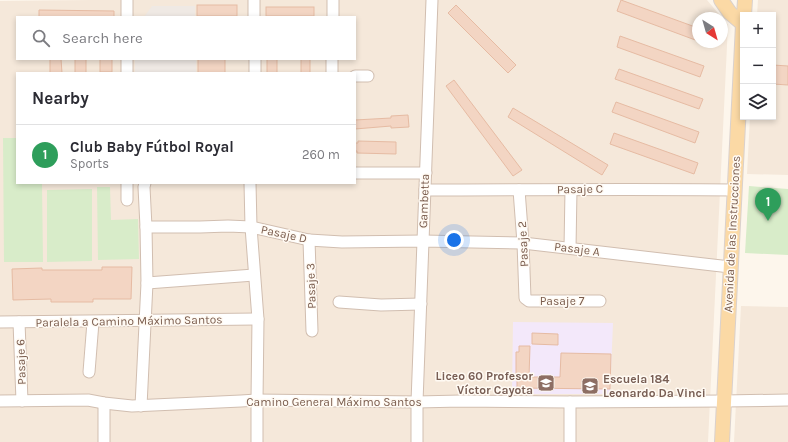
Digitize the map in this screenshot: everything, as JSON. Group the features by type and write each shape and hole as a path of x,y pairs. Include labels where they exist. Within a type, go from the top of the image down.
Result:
{"main road":[{"path":"721,0 730,13 740,22"},
{"path":"744,0 744,12"},
{"name":"Avenida de las Instrucciones","path":"722,442 742,48"}],"street":[{"path":"127,0 127,16"},
{"path":"254,0 254,16"},
{"path":"333,0 333,16"},
{"name":"Gambetta","path":"417,442 417,402 432,0"},
{"path":"127,60 127,72"},
{"path":"254,60 255,72"},
{"path":"332,60 332,72"},
{"path":"356,76 368,76"},
{"path":"356,173 426,173"},
{"path":"127,184 127,200"},
{"path":"141,406 147,283 145,184"},
{"path":"250,184 250,227 258,319 257,442"},
{"name":"Pasaje C","path":"425,190 735,190"},
{"name":"Pasaje 2","path":"520,190 525,298"},
{"path":"570,190 570,248"},
{"name":"Pasaje D","path":"146,227 250,227 309,240 354,243 423,241"},
{"name":"Pasaje 3","path":"309,240 312,331"},
{"name":"Pasaje A","path":"423,241 523,243 730,267"},
{"path":"147,283 254,275"},
{"name":"Pasaje 7","path":"525,298 529,301 600,301"},
{"path":"339,302 381,305 421,304"},
{"name":"Paralela a Camino Máximo Santos","path":"0,322 258,319"},
{"name":"Pasaje 6","path":"19,322 22,401"},
{"path":"89,372 92,322"},
{"name":"Camino General Máximo Santos","path":"0,401 88,400 104,404 141,406 257,400 570,402 788,400"},
{"path":"570,402 570,442"},
{"path":"104,404 104,442"}],"shaded area":[{"path":"707,0 717,12 692,12 692,48 727,48 708,442 0,442 0,1"},
{"path":"758,0 788,0 788,175 747,174 750,120 776,120 776,12 757,12"},
{"path":"152,6 195,6 195,16 145,16"},
{"path":"135,60 196,60 196,72 135,72"},
{"path":"741,306 788,307 788,442 734,442"},
{"path":"513,322 613,323 610,394 512,394"}],"green space":[{"path":"3,138 16,138 16,184 42,184 43,262 4,262"},
{"path":"749,186 788,189 788,255 745,253"},
{"path":"97,187 110,187 111,220 138,219 139,259 98,260"},
{"path":"92,189 92,261 47,262 47,190"}],"building":[{"path":"621,0 692,26 692,39 617,11"},
{"path":"197,5 237,5 237,16 197,16"},
{"path":"456,5 516,65 508,73 448,13"},
{"path":"266,7 314,7 314,16 266,16"},
{"path":"39,10 114,11 114,16 39,16"},
{"path":"620,36 704,66 700,77 617,47"},
{"path":"50,60 61,60 62,72 50,72"},
{"path":"75,60 86,60 86,72 75,72"},
{"path":"100,60 112,60 112,72 100,72"},
{"path":"198,60 225,60 225,72 198,72"},
{"path":"267,60 277,60 277,72 267,72"},
{"path":"301,60 310,60 310,72 301,72"},
{"path":"776,65 788,66 788,85 776,84"},
{"path":"619,69 703,99 699,109 615,79"},
{"path":"454,80 522,170 513,176 446,86"},
{"path":"616,102 699,132 695,143 612,112"},
{"path":"513,108 608,165 602,175 508,117"},
{"path":"408,115 409,127 391,128 391,126 356,129 356,120 391,118 391,116"},
{"path":"614,133 698,163 694,174 610,144"},
{"path":"358,141 396,142 396,154 357,153 356,143 358,143"},
{"path":"102,267 132,267 131,299 93,299 93,302 51,302 51,299 13,300 12,269 42,268 42,270 102,270"},
{"path":"532,333 558,334 558,345 532,344"},
{"path":"519,346 530,346 529,377 560,377 561,353 611,354 610,389 517,388 516,352 519,352"}],"place":[{"name":"Club Baby Fútbol Royal","path":"768,221"},
{"name":"Liceo 60 Profesor Víctor Cayota","path":"546,383"},
{"name":"Escuela 184 Leonardo Da Vinci","path":"590,386"}]}
